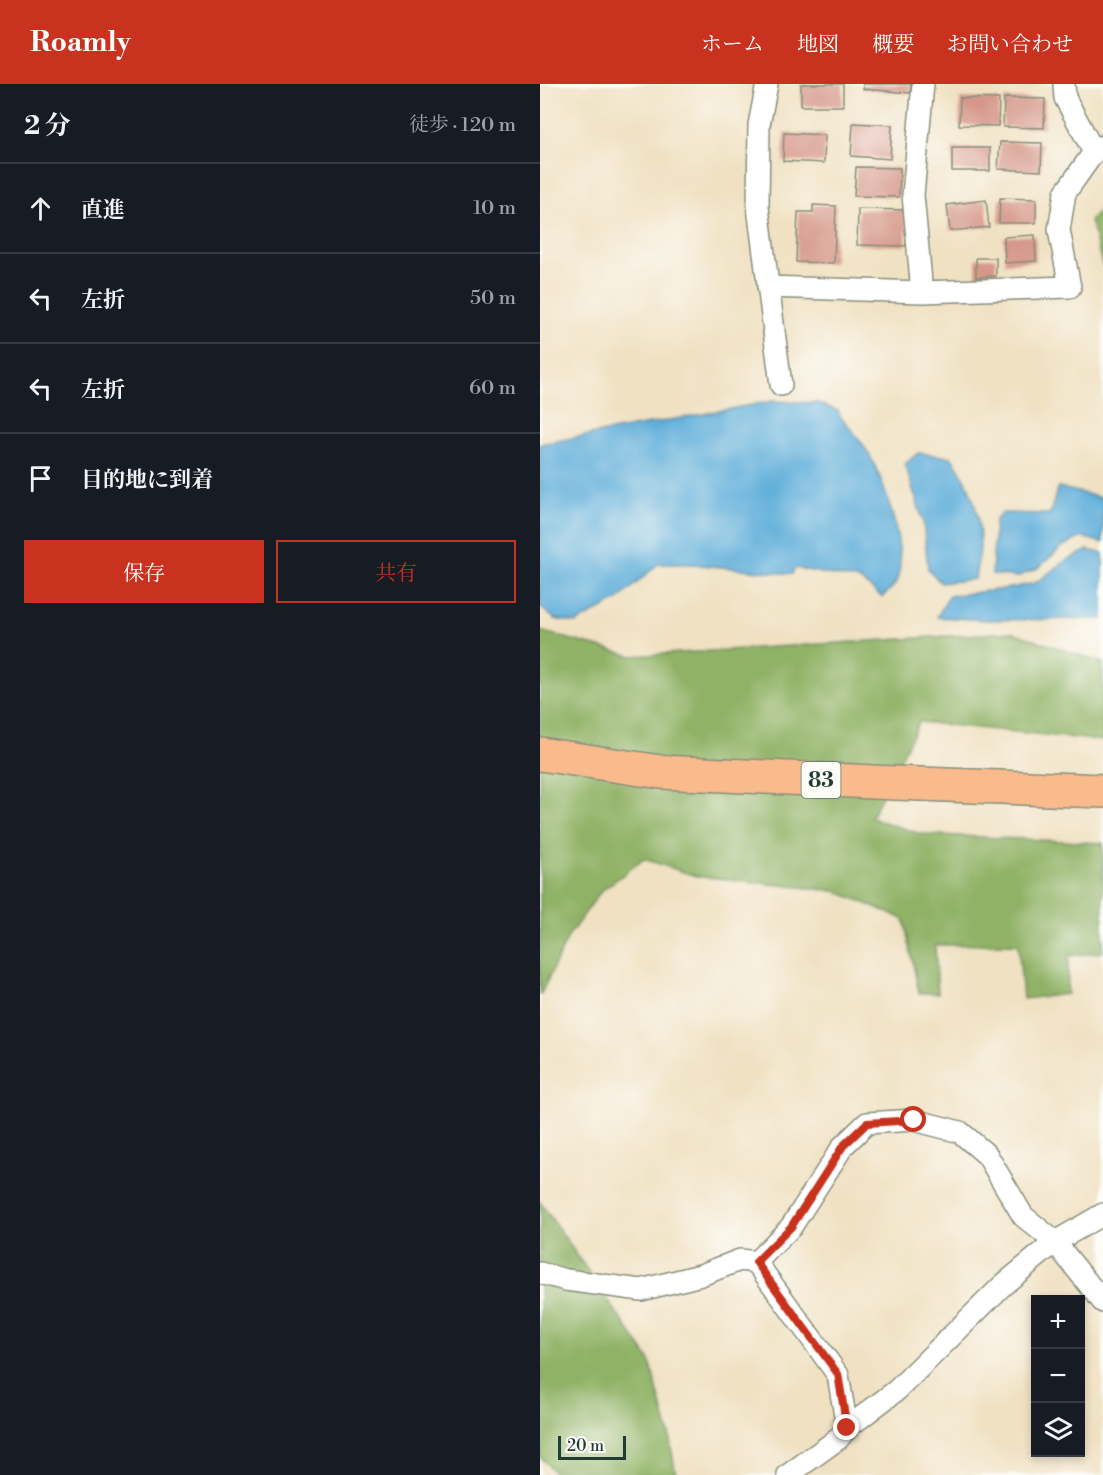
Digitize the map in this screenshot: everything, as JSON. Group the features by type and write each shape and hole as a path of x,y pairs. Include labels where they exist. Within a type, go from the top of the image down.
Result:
{"main road":[{"name":"83","path":"540,754 661,772 1103,791"}],"street":[{"path":"767,84 759,125 758,207 781,385"},
{"path":"922,292 913,195 923,84"},
{"path":"768,287 922,292 1070,287 1059,230 1065,192 1098,149 1065,98 1064,84"},
{"path":"756,1262 791,1227 843,1146 867,1123 914,1120 960,1132 987,1155 1023,1216 1055,1242 1103,1302"},
{"path":"788,1475 838,1439 847,1428 897,1390 1003,1285 1055,1242 1103,1214"},
{"path":"540,1273 566,1280 641,1290 701,1275 740,1260 756,1262 838,1374 847,1428"}],"green space":[{"path":"1103,206 1103,266 1090,221"},
{"path":"540,631 632,656 1012,632 1103,663 1103,741 919,722 871,818 921,834 1103,843 1103,952 1069,956 1067,994 1023,999 1018,944 935,945 938,993 919,993 904,919 835,891 696,876 644,859 601,891 569,935 540,996"},
{"path":"540,1202 649,1359 669,1434 676,1475 557,1475 540,1457"}],"water":[{"path":"773,401 818,403 839,411 839,415 867,451 887,497 900,555 899,572 895,584 882,597 860,580 795,568 792,574 690,564 658,564 618,600 576,623 555,619 540,607 540,444"},
{"path":"918,453 951,457 969,488 979,522 980,534 975,579 941,583 928,569 923,521 905,464"},
{"path":"1058,487 1103,498 1103,543 1082,537 1063,546 1038,568 1017,577 992,574 995,520 1003,513 1050,514"},
{"path":"1088,550 1103,553 1103,619 989,620 937,617 949,596 1035,583 1067,560"}],"building":[{"path":"801,84 843,84 843,106 801,106"},
{"path":"863,84 911,84 910,93 863,89"},
{"path":"960,98 999,99 998,126 959,125"},
{"path":"1004,98 1045,99 1044,128 1003,127"},
{"path":"853,123 892,125 890,159 851,156"},
{"path":"784,133 825,135 824,163 783,161"},
{"path":"1000,142 1042,143 1041,171 998,169"},
{"path":"952,148 990,148 990,171 952,171"},
{"path":"856,167 900,168 899,197 854,196"},
{"path":"1000,198 1036,199 1036,223 999,223"},
{"path":"986,200 989,227 950,231 947,205"},
{"path":"813,205 836,206 834,263 796,262 798,212 813,212"},
{"path":"858,209 907,210 906,246 857,245"},
{"path":"1035,235 1036,261 1005,263 1004,237"},
{"path":"976,258 996,258 996,276 976,277"}],"route":[{"path":"847,1428 838,1374 756,1262 791,1227 843,1146 867,1123 914,1120"}]}
